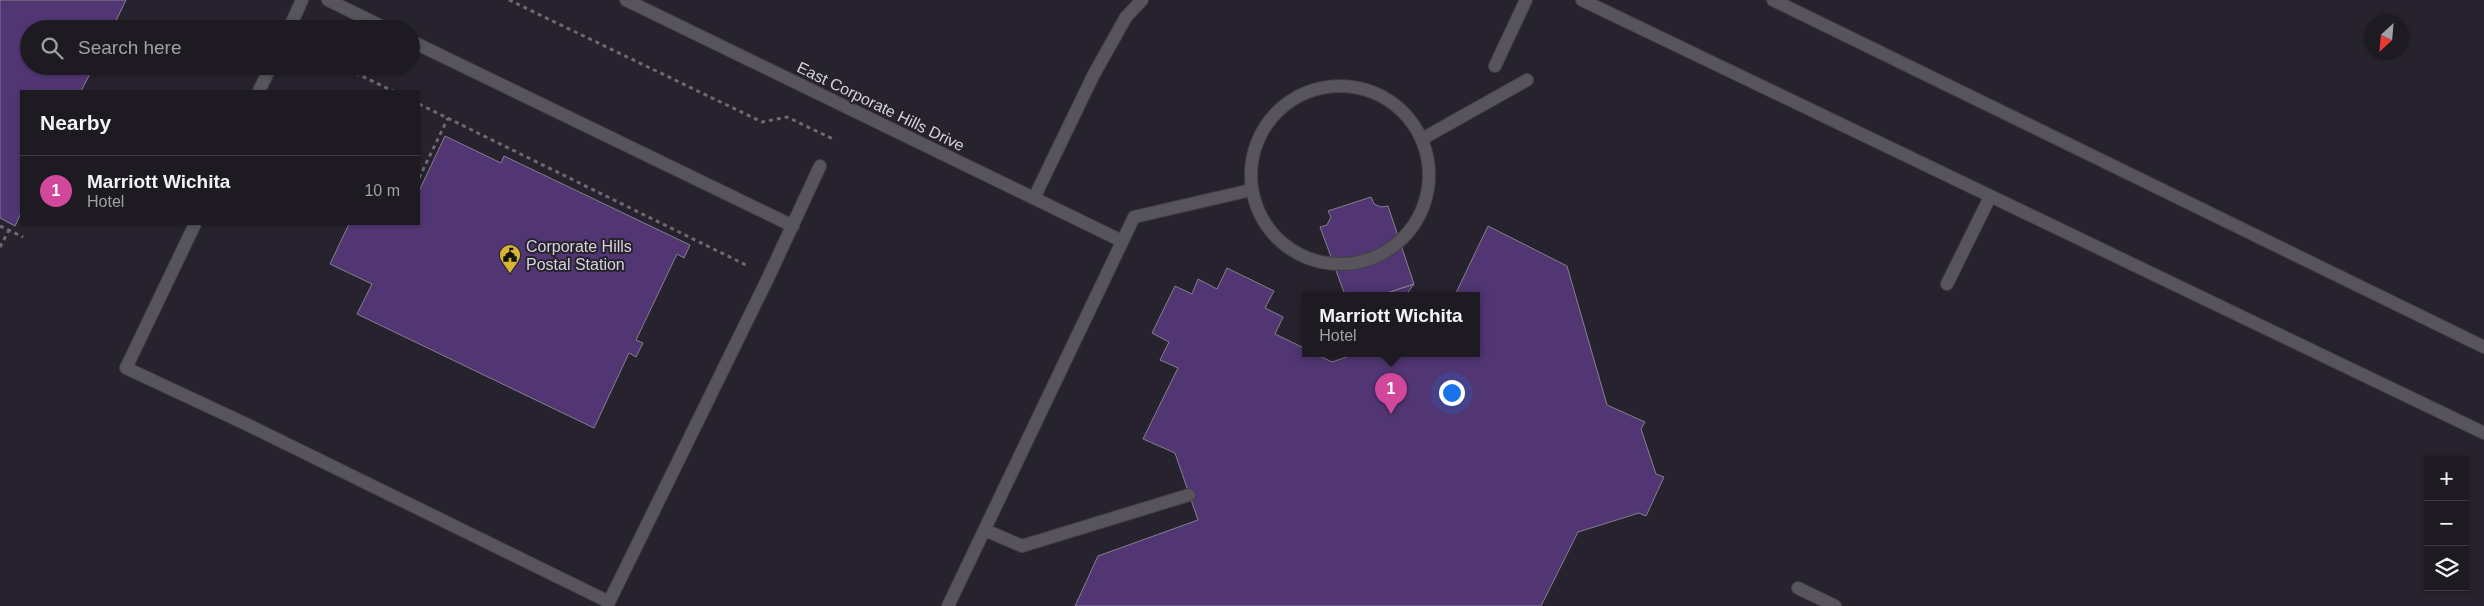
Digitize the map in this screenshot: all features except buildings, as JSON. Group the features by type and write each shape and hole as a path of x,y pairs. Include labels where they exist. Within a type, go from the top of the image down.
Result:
{"street":[{"path":"293,20 302,0"},
{"path":"328,0 369,20"},
{"name":"East Corporate Hills Drive","path":"626,0 846,109 1122,241"},
{"path":"1034,198 1094,74 1126,18 1142,0"},
{"path":"1495,66 1526,0"},
{"path":"1582,0 2484,433"},
{"path":"1773,0 2484,347"},
{"path":"420,45 793,226"},
{"path":"259,90 267,75"},
{"path":"1422,140 1527,80"},
{"path":"1328,86 1357,86 1384,96 1406,115 1422,140 1429,162 1429,185 1423,207 1412,228 1396,244 1377,257 1354,263 1331,264 1308,259 1288,248 1271,232 1258,212 1251,190 1250,162 1260,134 1276,110 1300,94 1328,86"},
{"path":"195,225 126,368 246,424 610,602 769,276 820,166"},
{"path":"948,606 1134,217 1251,190"},
{"path":"1947,284 1990,197"},
{"path":"985,530 1022,546 1189,495"},
{"path":"1798,588 1835,606"}],"path":[{"path":"509,0 762,122 787,117 833,139"},
{"path":"360,75 391,90"},
{"path":"420,104 769,276"},
{"path":"420,176 448,118"},
{"path":"0,226 23,237"},
{"path":"0,247 9,230"}],"place":[{"name":"Corporate Hills Postal Station","path":"510,274"},
{"name":"Marriott Wichita","path":"1391,414"}]}
